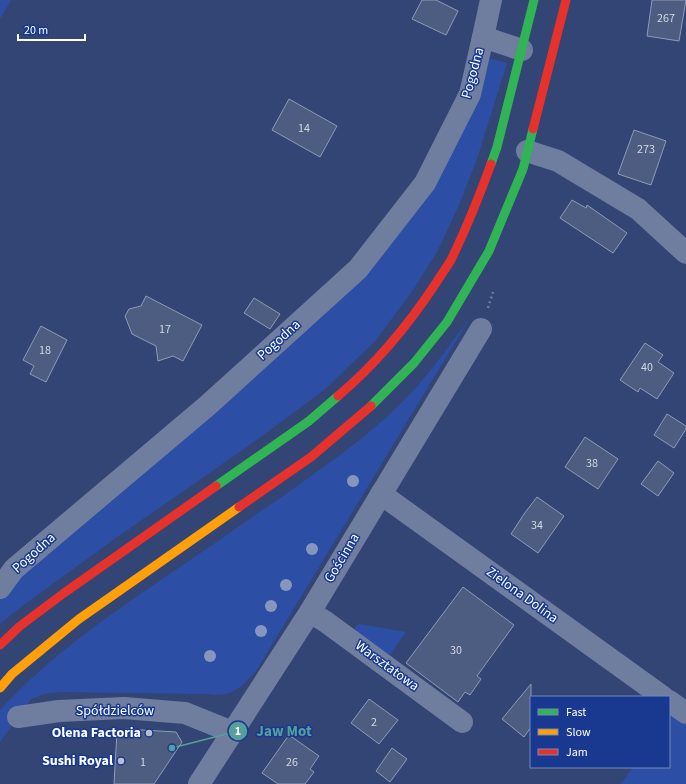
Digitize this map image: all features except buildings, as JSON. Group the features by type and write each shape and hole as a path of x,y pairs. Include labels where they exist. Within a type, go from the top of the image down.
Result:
{"main road":[{"path":"0,645 20,626 64,593 309,420 357,380 395,338 424,300 450,261 473,212 497,147 534,0"},
{"path":"0,688 12,674 79,619 311,457 363,414 414,363 447,322 489,251 523,168 566,0"}],"street":[{"name":"Pogodna","path":"0,588 14,569 207,406 358,269 425,183 470,94 491,0"},
{"name":"Pogodna","path":"483,37 522,50"},
{"path":"528,151 558,161 638,209 686,253"},
{"name":"Gościnna","path":"199,784 310,612 481,329"},
{"name":"Zielona Dolina","path":"381,494 662,696"},
{"name":"Warsztatowa","path":"310,612 332,626 462,722"},
{"path":"670,702 686,713"},
{"name":"Spółdzielców","path":"18,717 59,711 124,708 185,713 232,732"}],"path":[{"path":"481,329 494,287"}],"shaded area":[{"path":"0,0 11,0 0,19"},
{"path":"484,57 507,63 477,159 459,205 437,252 413,290 376,340 323,391 251,444 113,540 0,624 0,598 19,571 234,386 430,184"},
{"path":"470,318 256,671 240,687 229,693 216,695 61,692 44,694 31,699 0,742 0,710 40,671 105,619 286,494 366,435 413,391"},
{"path":"359,624 406,632 389,656 354,630"},
{"path":"676,705 686,712 686,784 621,784 632,768 670,768 670,714"}],"traffic: fast":[{"path":"491,164 497,147 534,0"},
{"path":"371,406 414,363 447,322 489,251 523,169 533,129"},
{"path":"216,486 309,421 338,396"}],"traffic: slow":[{"path":"0,688 12,674 79,619 239,507"}],"traffic: jam":[{"path":"533,129 566,0"},
{"path":"338,396 379,357 415,313 436,283 457,248 491,164"},
{"path":"239,507 311,457 371,406"},
{"path":"0,645 20,626 64,593 216,486"}],"place":[{"name":"Olena Factoria","path":"149,733"},
{"name":"Jaw Mot","path":"172,748"},
{"name":"Sushi Royal","path":"121,761"}]}
